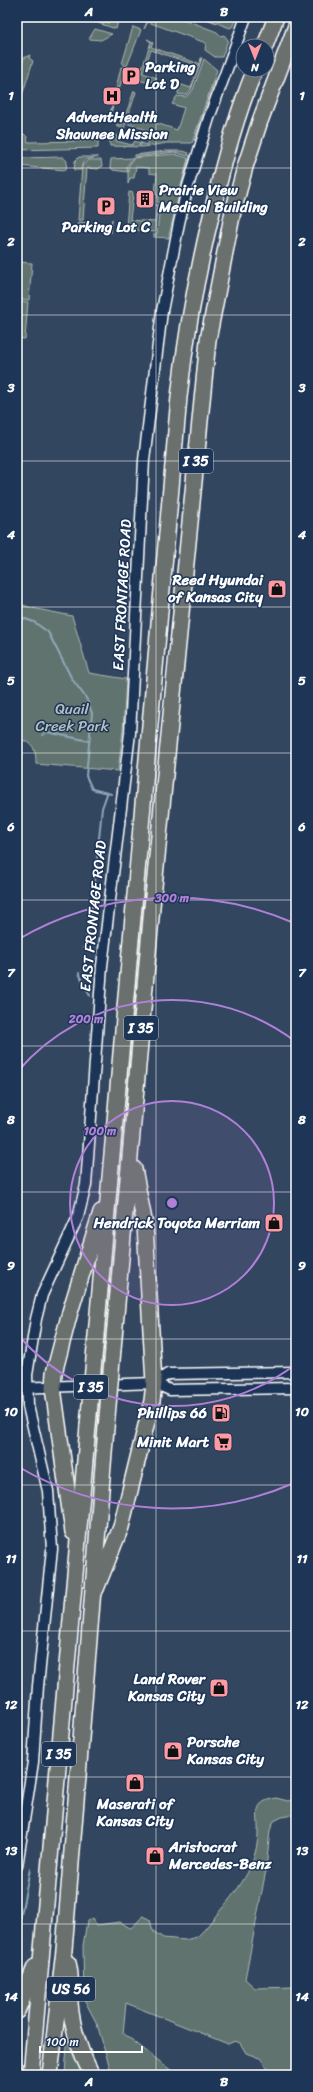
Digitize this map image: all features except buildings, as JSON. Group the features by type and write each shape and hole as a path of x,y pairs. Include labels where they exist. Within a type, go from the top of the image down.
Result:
{"highway":[{"path":"258,38 265,17"},
{"path":"268,38 276,17"},
{"name":"I 35","path":"50,2075 64,1950 90,1605 153,899 208,340 232,216 245,167 260,121 296,26"},
{"name":"I 35","path":"31,2075 179,397 187,331 201,259 221,173 252,78"},
{"path":"90,1605 121,1527 152,1401 154,1383 145,1225 131,1150"},
{"path":"77,1556 53,1388 54,1373 70,1312 109,1184"},
{"name":"US 56","path":"64,1950 71,1975 70,2003 77,2044 92,2075"},
{"name":"US 56","path":"17,2011 41,1953"}],"street":[{"name":"EAST FRONTAGE ROAD","path":"17,1866 33,1762 38,1686 52,1549 48,1491 28,1406 22,1388 27,1375 36,1318 42,1295 78,1217 86,1185 102,966 130,733 144,460 162,311 178,223 188,186 211,111 246,17"},
{"path":"154,1383 168,1374 296,1372"},
{"path":"239,1373 239,1389"},
{"path":"22,1388 154,1383 170,1390 296,1388"}],"green space":[{"path":"94,17 119,17 116,29 98,23 100,21 109,23"},
{"path":"149,17 178,17 217,32 221,36 224,35 228,40 222,57 215,57 205,50 206,43 148,22 144,29"},
{"path":"201,17 216,22 228,17 237,17 230,28"},
{"path":"133,27 141,30 127,66 122,64"},
{"path":"95,29 112,34 101,40 89,39"},
{"path":"147,39 153,42 151,47 194,62 193,64 151,50 143,72 141,71 151,42"},
{"path":"30,55 29,58 33,61 17,111 17,79 24,58"},
{"path":"204,59 217,70 192,143 167,143 143,147 110,146 109,136 111,134 117,135 116,141 132,145 135,141 140,143 140,146 141,143 147,145 150,131 126,123 124,129 116,126 117,124 122,125 134,91 136,92 129,114 177,130 184,108 172,104 177,96 186,97 193,90"},
{"path":"196,62 200,64 191,90 186,95 178,94 179,84 191,88 199,66 195,64"},
{"path":"121,67 126,68 109,118"},
{"path":"140,72 157,78 152,82 150,80 146,82 138,80"},
{"path":"214,81 215,83 199,136 194,141"},
{"path":"24,134 27,137 28,142 87,141 87,135 93,135 93,140 98,141 98,148 17,150 17,135"},
{"path":"166,151 183,151 189,153 188,156 174,152 134,157 135,155"},
{"path":"174,154 188,158 169,238 154,237 154,234 157,234 160,203 157,202 158,195 155,194 157,174 149,173 149,168 136,167 134,178 130,178 128,184 128,167 134,158"},
{"path":"190,155 191,163 183,182 171,236 183,179"},
{"path":"63,157 67,161 66,170 17,166 17,158"},
{"path":"79,157 98,157 84,161 81,170 74,170 75,161"},
{"path":"133,158 126,167 128,172 113,170 110,167 111,159"},
{"path":"88,160 101,160 102,166 98,169 87,168 83,220 78,220 82,166"},
{"path":"129,192 133,193 130,220 155,222 157,204 155,232 128,229 126,227"},
{"path":"112,219 111,233 111,228 79,225 79,230 77,229 78,222 111,225"},
{"path":"17,262 32,263 29,300 17,299"},
{"path":"17,301 28,302 25,339 17,338"},
{"name":"Quail Creek Park","path":"17,603 32,608 72,616 89,673 126,679 123,730 118,771 36,764 32,746 22,740 17,740"},
{"path":"276,1798 288,1801 296,1799 296,1814 282,1817 274,1821 270,1830 266,1870 245,1979 255,1988 296,1987 296,2075 273,2075 265,2067 262,2059 246,2053 240,2043 235,2041 228,2044 126,2003 123,2033 177,2075 112,2075 97,2024 84,1999 83,1946 87,1921 92,1918 97,1925 120,1922 130,1928 144,1916 150,1920 153,1931 163,1938 185,1940 197,1937 227,1902 247,1873 252,1863 257,1845 258,1810 263,1802"},
{"path":"68,2030 90,2075 65,2075"}],"waterway":[{"path":"17,616 34,622 48,632 72,679 86,698 92,713 86,776 92,789 111,794"},
{"path":"42,735 47,732 89,741"},
{"path":"84,948 92,910 102,808 107,794"},
{"path":"79,973 90,996"},
{"path":"17,1935 30,1869"}],"place":[{"name":"Parking Lot D","path":"131,76"},
{"name":"AdventHealth Shawnee Mission","path":"112,96"},
{"name":"Prairie View Medical Building","path":"145,199"},
{"name":"Parking Lot C","path":"106,206"},
{"name":"Reed Hyundai of Kansas City","path":"277,589"},
{"name":"Hendrick Toyota Merriam","path":"274,1223"},
{"name":"Phillips 66","path":"221,1413"},
{"name":"Minit Mart","path":"223,1442"},
{"name":"Land Rover Kansas City","path":"219,1688"},
{"name":"Porsche Kansas City","path":"173,1751"},
{"name":"Maserati of Kansas City","path":"135,1783"},
{"name":"Aristocrat Mercedes-Benz","path":"155,1856"}]}
